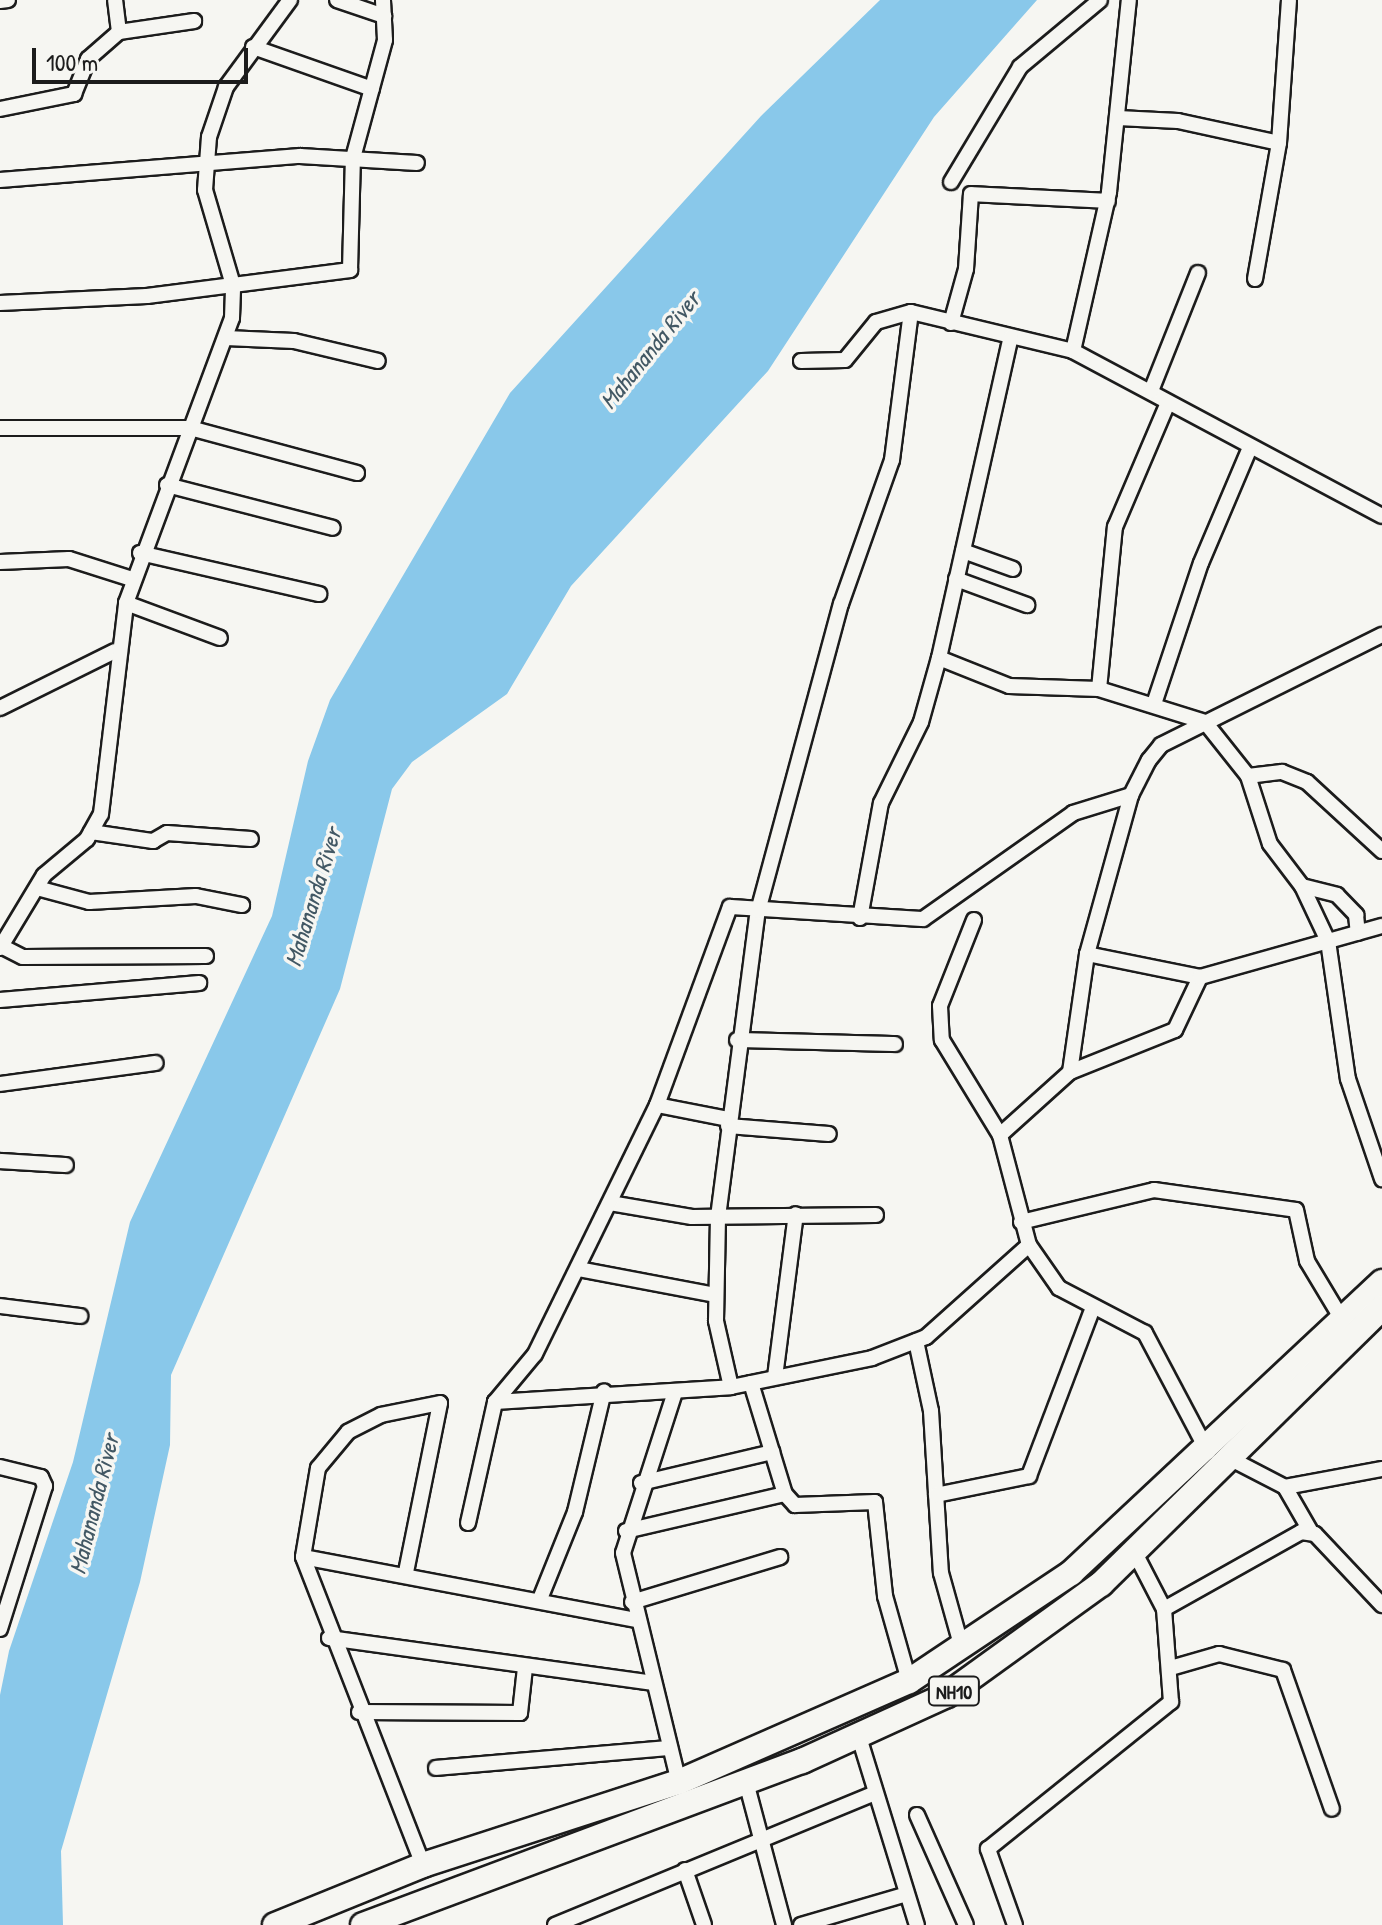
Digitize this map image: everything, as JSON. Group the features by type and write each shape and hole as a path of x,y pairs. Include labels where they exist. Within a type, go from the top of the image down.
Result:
{"highway":[{"path":"275,1925 423,1865 679,1782 909,1681 1071,1573 1208,1452 1382,1282"},
{"name":"NH10","path":"363,1925 746,1782 859,1737 947,1695 1022,1647 1135,1553 1233,1460 1382,1308"}],"street":[{"path":"0,1 8,0"},
{"path":"115,0 119,32"},
{"path":"206,956 23,957 1,947 37,888 91,832 105,801 115,651 132,579 226,338 233,285 202,164 226,87 290,0"},
{"path":"337,0 384,16"},
{"path":"0,303 233,285 350,270 353,158 372,89 384,16 383,0"},
{"path":"951,182 1020,67 1100,0"},
{"path":"1073,351 1108,201 1129,0"},
{"path":"1255,279 1279,143 1289,0"},
{"path":"0,109 74,94 88,59 119,32 194,21"},
{"path":"253,47 372,89"},
{"path":"1118,118 1178,121 1279,143"},
{"path":"0,180 202,164 353,158 417,163"},
{"path":"951,323 966,269 971,194 1108,201"},
{"path":"1151,391 1198,273"},
{"path":"731,1387 715,1295 718,1217 737,1040 758,911 841,604 892,460 911,312"},
{"path":"801,361 845,360 876,322 911,312 1073,351 1151,391 1249,450 1382,516"},
{"path":"860,918 881,803 921,722 939,658 1011,337"},
{"path":"226,338 294,341 378,361"},
{"path":"1099,689 1115,527 1168,403"},
{"path":"0,428 190,428 357,473"},
{"path":"1155,701 1201,563 1249,450"},
{"path":"167,485 333,528"},
{"path":"963,551 1013,569"},
{"path":"140,553 319,594"},
{"path":"0,562 69,559 132,579"},
{"path":"956,579 1027,605"},
{"path":"126,603 220,638"},
{"path":"1070,1072 1087,954 1131,795 1161,745 1382,635"},
{"path":"0,708 115,651"},
{"path":"939,658 1009,686 1099,689 1155,701 1205,722 1248,776 1270,844 1302,886 1328,941 1348,1079 1382,1179"},
{"path":"1248,776 1282,772 1307,782 1382,851"},
{"path":"468,1523 495,1402 535,1354 657,1105 730,907 860,918 930,916 1073,813 1131,795"},
{"path":"91,832 153,841 167,833 251,839"},
{"path":"1302,886 1337,895 1356,915 1358,933"},
{"path":"37,888 89,902 196,896 242,905"},
{"path":"974,920 940,1006 942,1040 1000,1135 1029,1245 1059,1288 1092,1310 1145,1333 1208,1452"},
{"path":"1087,954 1200,977 1382,926"},
{"path":"1000,1135 1070,1072 1175,1030 1200,977"},
{"path":"0,1000 199,983"},
{"path":"737,1040 895,1044"},
{"path":"0,1084 156,1063"},
{"path":"657,1105 728,1122 829,1134"},
{"path":"0,1161 66,1165"},
{"path":"1021,1222 1154,1190 1296,1210 1307,1261 1343,1321"},
{"path":"610,1203 718,1217 876,1215"},
{"path":"775,1377 796,1214"},
{"path":"495,1402 604,1391 675,1392 731,1387 916,1341 1029,1245"},
{"path":"578,1269 715,1295"},
{"path":"0,1306 80,1316"},
{"path":"936,1495 1029,1476 1092,1310"},
{"path":"916,1341 931,1411 945,1601 962,1648"},
{"path":"751,1383 785,1494"},
{"path":"540,1599 575,1512 604,1391"},
{"path":"675,1392 626,1531 632,1602 679,1782"},
{"path":"406,1572 440,1403 381,1415 348,1432 318,1468 303,1557 329,1638 423,1865"},
{"path":"641,1483 772,1452"},
{"path":"1233,1460 1285,1487 1311,1532 1382,1605"},
{"path":"0,1467 41,1477 45,1486 0,1629"},
{"path":"1285,1487 1382,1469"},
{"path":"626,1531 785,1494 815,1508 875,1502 885,1596 909,1681"},
{"path":"1164,1609 1265,1549 1311,1532"},
{"path":"1015,1925 988,1849 1164,1712 1174,1667 1164,1609 1135,1553"},
{"path":"303,1557 406,1572 638,1620"},
{"path":"632,1602 780,1557"},
{"path":"329,1638 525,1668 652,1683"},
{"path":"1174,1667 1219,1654 1283,1670 1332,1809"},
{"path":"359,1712 520,1713 525,1668"},
{"path":"859,1737 917,1925"},
{"path":"436,1768 670,1748"},
{"path":"746,1782 784,1925"},
{"path":"555,1925 759,1838 875,1793"},
{"path":"917,1815 966,1925"},
{"path":"685,1870 704,1925"},
{"path":"801,1925 907,1894"}],"water":[{"name":"Mahananda River","path":"880,0 1037,0 934,117 768,371 571,586 507,694 412,762 392,789 340,989 171,1375 170,1445 140,1582 61,1851 63,1925 0,1925 0,1695 9,1651 73,1462 130,1222 272,916 308,761 330,700 510,393 761,116"}]}
